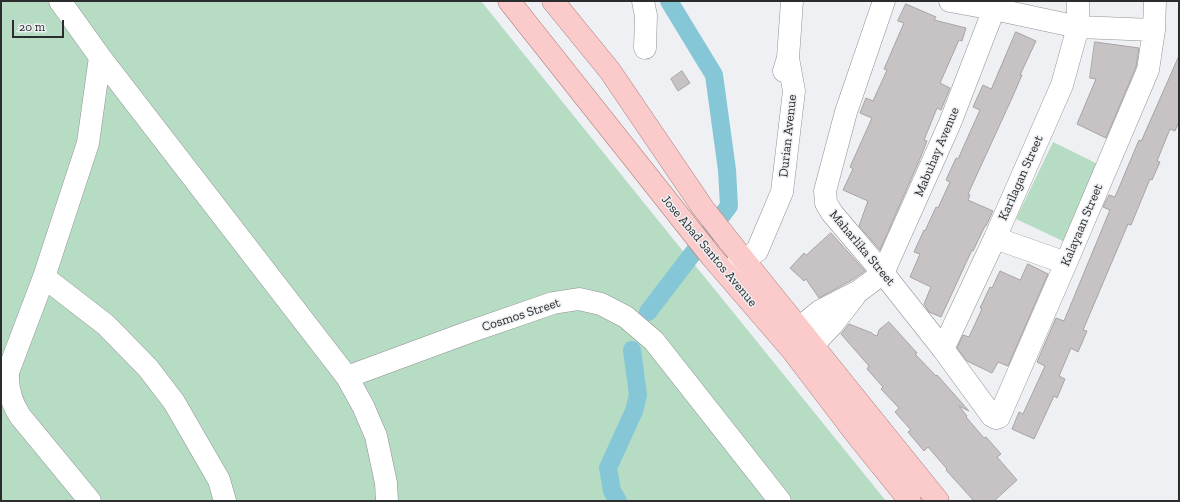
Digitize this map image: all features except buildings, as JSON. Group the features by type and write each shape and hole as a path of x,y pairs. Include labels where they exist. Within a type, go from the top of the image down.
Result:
{"main road":[{"name":"Jose Abad Santos Avenue","path":"508,1 711,256 735,267 798,328 938,501"},
{"name":"Jose Abad Santos Avenue","path":"553,1 610,71 703,208 729,242 735,267 792,350 856,434 910,501"}],"street":[{"path":"60,1 100,57 347,377 363,406 376,436 386,483 387,501"},
{"path":"643,1 646,16 645,48"},
{"name":"Durian Avenue","path":"735,267 757,251 772,213 767,189 775,135 779,89 788,58 792,1"},
{"name":"Maharlika Street","path":"884,1 846,112 825,191 826,203 832,213 883,272 943,349 992,416 996,418 999,417"},
{"path":"950,1 994,5 1078,27 1154,30"},
{"name":"Karilagan Street","path":"943,349 995,238 1062,85 1078,27 1078,1"},
{"name":"Kalayaan Street","path":"999,417 1148,70 1154,30 1155,1"},
{"name":"Mabuhay Avenue","path":"798,328 820,311 859,291 883,272 950,123 994,5"},
{"path":"90,501 20,416 13,405 8,388 8,372 44,277 88,142 100,57"},
{"path":"995,238 1066,263"},
{"path":"44,277 106,325 148,368 174,402 219,480 225,501"},
{"name":"Mabuhay Avenue","path":"792,350 812,345 832,326 859,291"},
{"name":"Cosmos Street","path":"347,377 553,303 579,299 601,304 626,317 654,341 780,501"},
{"path":"792,350 798,328"}],"green space":[{"path":"1,1 481,1 886,501 1,501"},
{"path":"1053,142 1104,167 1067,243 1016,219"}],"waterway":[{"path":"648,312 729,206 727,170 714,75 669,1"},
{"path":"618,501 612,491 608,468 634,411 638,395 632,350"}]}
